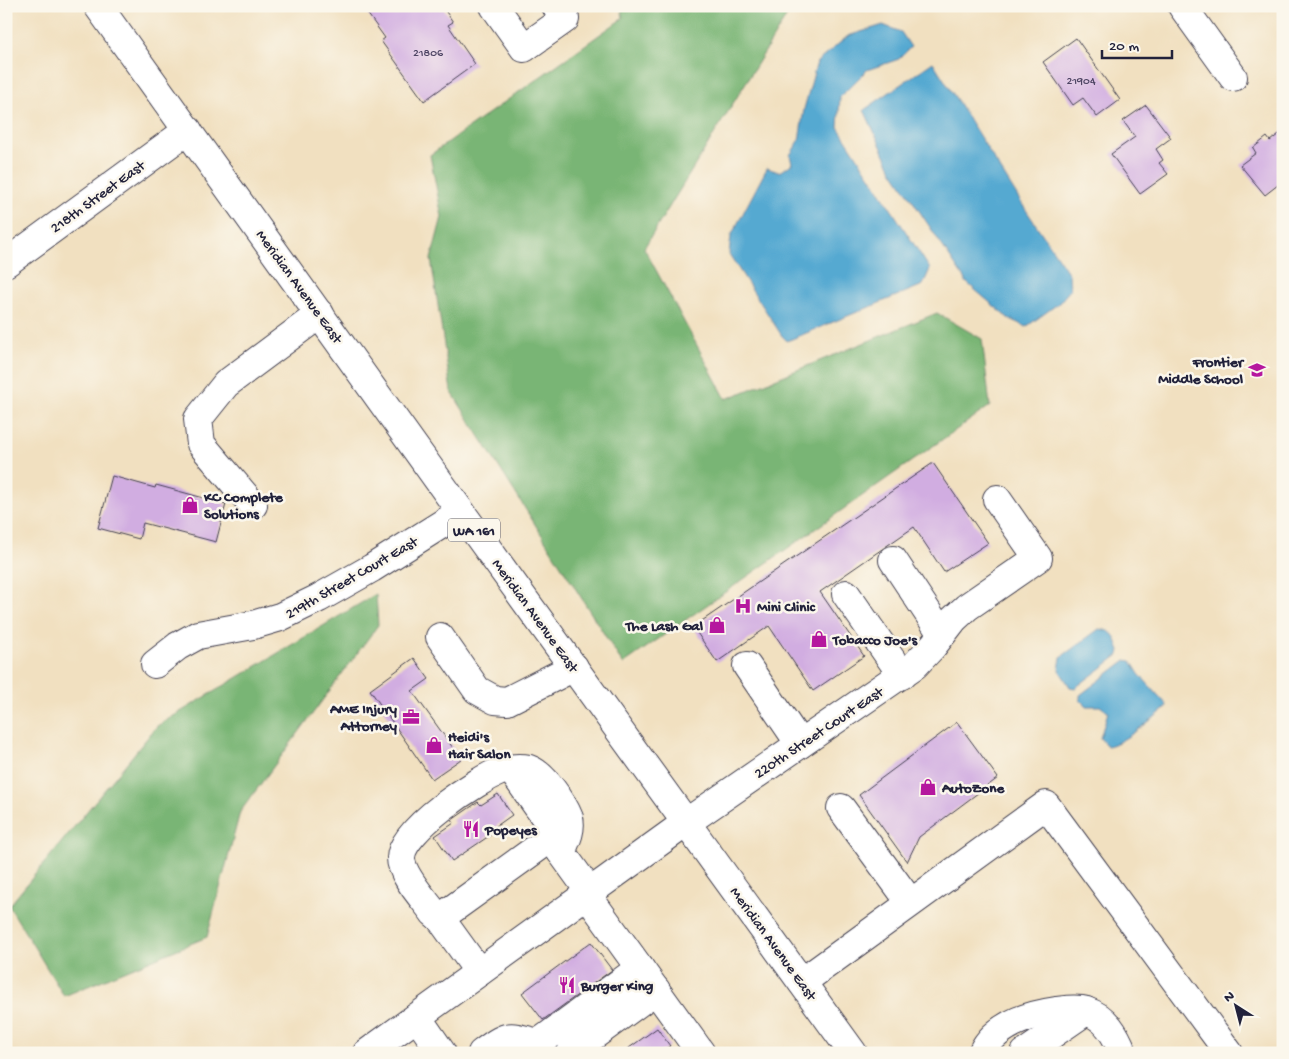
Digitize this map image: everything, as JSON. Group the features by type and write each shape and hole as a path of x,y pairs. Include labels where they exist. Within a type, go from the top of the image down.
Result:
{"main road":[{"name":"Meridian Avenue East","path":"98,6 461,512 853,1053"},
{"path":"494,6 524,48 565,18 556,6"},
{"path":"1182,6 1232,77"},
{"name":"218th Street East","path":"6,263 188,130"},
{"path":"253,505 201,444 198,419 226,384 320,314"},
{"name":"220th Street Court East","path":"367,1053 687,822 902,675 915,665 933,646 954,619 1038,558 997,499"},
{"name":"219th Street Court East","path":"154,664 178,646 198,635 253,625 280,617 319,598 372,568 461,512"},
{"path":"893,560 942,634"},
{"path":"846,594 902,675"},
{"path":"440,637 477,690 495,700 507,701 574,667"},
{"path":"747,666 800,744"},
{"path":"440,918 556,845 571,825 567,812 543,777 535,771 516,767 490,776 443,807 419,826 403,848 401,856 404,871 479,972"},
{"path":"802,982 1046,805 1229,1053"},
{"path":"841,808 910,902"},
{"path":"556,845 656,990 691,1049"},
{"path":"482,1053 506,1037 512,1037 532,1048 640,968"},
{"path":"570,1053 656,990"},
{"path":"982,1053 988,1042 1025,1017 1072,1009 1086,1011 1108,1026 1123,1053"},
{"path":"1025,1053 1086,1011"},
{"path":"416,1017 442,1053"}],"green space":[{"path":"621,6 793,6 644,248 726,399 937,313 982,339 990,406 623,664 451,391 431,259 442,217 430,155 623,18"},
{"path":"376,594 378,625 240,812 207,937 64,996 9,906 157,726"}],"water":[{"path":"883,25 901,32 911,47 899,59 867,70 840,97 838,127 930,269 923,285 787,341 729,254 731,236 767,168 779,172 792,164 790,155 799,141 804,109 817,62 848,36"},
{"path":"933,62 1024,207 1069,274 1070,290 1059,303 1026,327 1008,318 967,283 892,170 864,110"},
{"path":"1099,629 1108,631 1113,635 1120,650 1119,655 1075,688 1070,687 1059,670 1061,657"},
{"path":"1126,660 1131,661 1139,674 1167,705 1165,709 1137,730 1120,741 1107,746 1100,738 1108,712 1100,706 1086,706 1080,700 1080,695"}],"building":[{"path":"362,6 442,6 453,22 448,25 475,64 424,101 381,41 385,38"},
{"path":"1076,38 1120,100 1097,117 1083,98 1073,105 1043,62"},
{"path":"1146,105 1171,138 1156,149 1163,160 1159,163 1168,174 1140,194 1111,154 1135,137 1123,121"},
{"path":"1283,131 1283,181 1265,195 1240,165 1256,153 1253,148 1267,137 1270,141"},
{"path":"933,463 988,543 944,572 914,527 820,592 864,656 813,691 769,626 717,662 693,627"},
{"path":"112,476 155,488 156,485 226,504 216,542 143,523 139,539 98,528"},
{"path":"414,658 429,679 412,691 461,759 432,779 370,690"},
{"name":"AutoZone","path":"957,722 998,778 919,837 907,862 859,795"},
{"name":"Popeyes","path":"498,794 512,815 495,827 498,830 452,861 435,836 454,823 452,820 478,802 481,805"},
{"name":"Burger King","path":"591,942 612,970 543,1020 522,993"},
{"path":"657,1028 670,1046 660,1053 622,1053"}],"place":[{"name":"Frontier Middle School","path":"1257,370"},
{"name":"KC Complete Solutions","path":"190,505"},
{"name":"Mini Clinic","path":"743,606"},
{"name":"The Lash Gal","path":"717,625"},
{"name":"Tobacco Joe's","path":"819,639"},
{"name":"AME Injury Attorney","path":"411,717"},
{"name":"Heidi's Hair Salon","path":"434,745"},
{"name":"AutoZone","path":"928,787"},
{"name":"Popeyes","path":"471,829"},
{"name":"Burger King","path":"567,985"}]}
